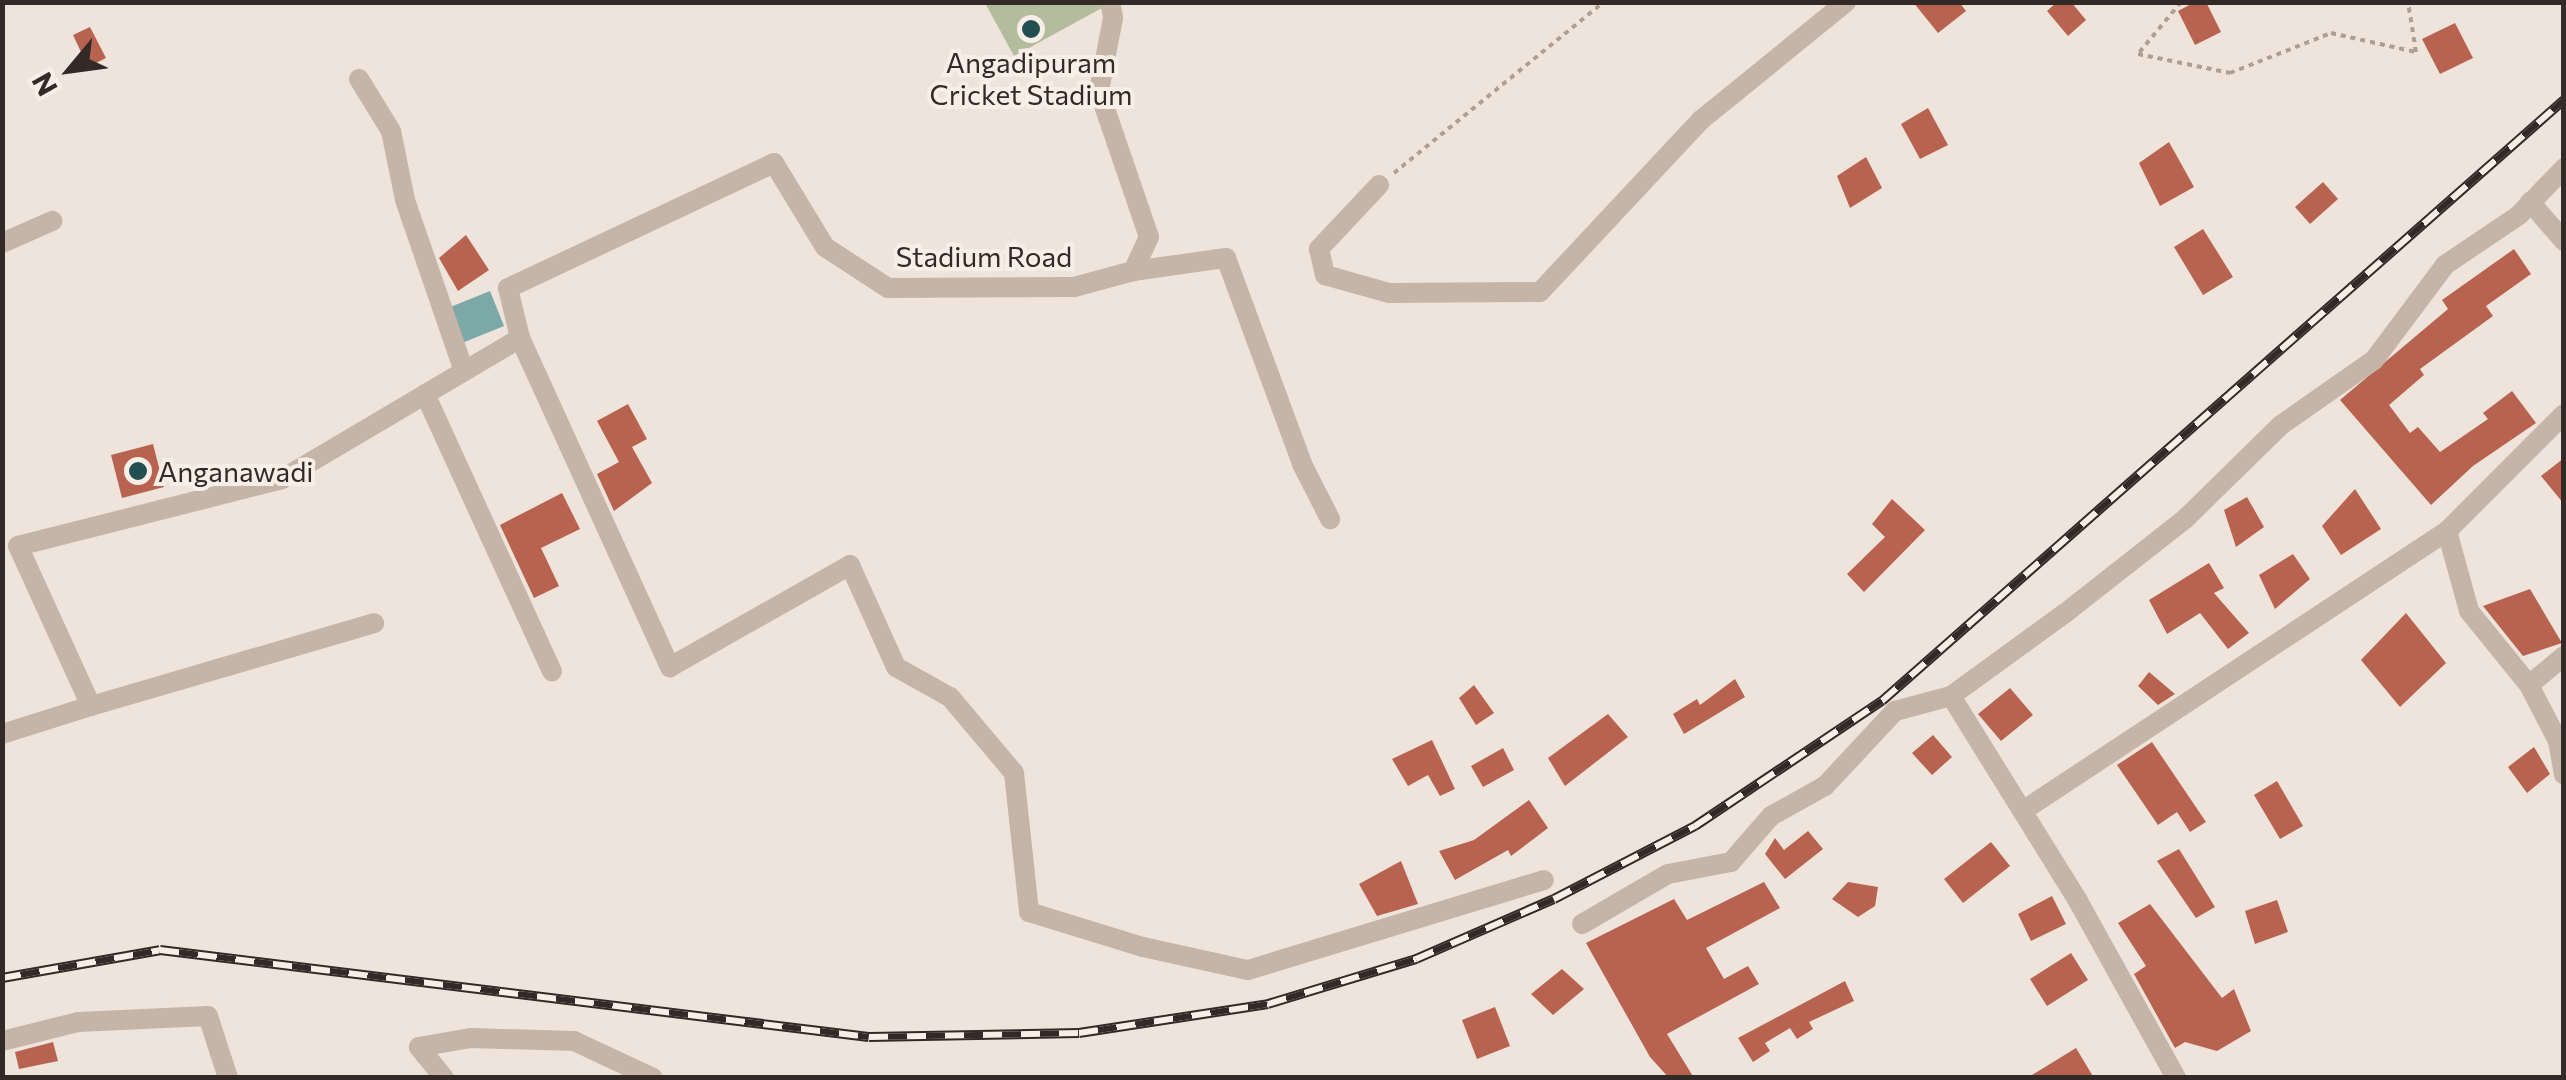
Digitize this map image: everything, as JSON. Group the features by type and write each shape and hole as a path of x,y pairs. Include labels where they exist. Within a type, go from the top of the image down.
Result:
{"street":[{"path":"1110,2 1114,18 1099,91 1149,237 1133,271"},
{"path":"1380,185 1319,249 1325,275 1389,293 1540,292 1701,120 1846,2"},
{"path":"360,78 391,132 406,200 463,368"},
{"name":"Stadium Road","path":"520,338 508,288 774,163 825,247 888,288 1074,286 1133,271"},
{"path":"1582,924 1668,874 1732,862 1771,816 1824,786 1895,711 1950,696 2185,519 2281,425 2374,360 2445,266 2530,202 2564,168"},
{"path":"2530,202 2564,241"},
{"path":"2,243 52,220"},
{"path":"1133,271 1226,258 1302,464 1330,519"},
{"path":"91,706 18,546 282,479 463,368 520,338 670,667 850,565 896,667 950,697 1014,774 1029,912 1248,970 1544,880"},
{"path":"425,394 552,672"},
{"path":"2024,810 2447,530 2564,414"},
{"path":"2447,530 2469,611 2529,686 2558,741 2564,774"},
{"path":"2,734 374,624"},
{"path":"2529,686 2564,656"},
{"path":"1950,696 2024,810 2176,1078"},
{"path":"2,1041 78,1022 208,1016 228,1078"},
{"path":"444,1078 419,1047 471,1038 574,1040 654,1078"}],"path":[{"path":"1380,185 1602,2"},
{"path":"2180,2 2138,54 2230,73 2332,33 2416,52 2408,2"}],"green space":[{"name":"Angadipuram Cricket Stadium","path":"985,3 1111,3 1014,56"}],"water":[{"path":"490,291 504,326 462,343 448,308"}],"building":[{"path":"1913,2 1959,2 1966,11 1938,33"},
{"path":"2057,2 2071,2 2086,20 2068,36 2047,11"},
{"path":"2195,2 2206,2 2221,32 2195,45 2178,11"},
{"path":"2455,23 2473,58 2440,74 2422,39"},
{"path":"90,27 106,58 88,67 73,35"},
{"path":"1928,108 1948,145 1920,159 1901,124"},
{"path":"2169,142 2194,187 2160,206 2139,163"},
{"path":"1866,157 1882,188 1850,208 1837,176"},
{"path":"2323,182 2338,199 2310,224 2295,207"},
{"path":"2203,229 2233,277 2203,295 2174,247"},
{"path":"466,235 489,270 458,291 439,258"},
{"path":"2514,249 2531,274 2486,306 2493,316 2420,369 2424,375 2389,405 2410,433 2418,427 2440,452 2488,419 2483,413 2512,391 2536,423 2473,466 2431,505 2340,400 2448,309 2442,300"},
{"path":"628,404 647,439 632,447 652,483 614,511 597,474 619,462 597,421"},
{"name":"Anganawadi","path":"153,444 164,487 122,498 111,455"},
{"path":"2564,458 2564,504 2541,476"},
{"path":"2355,489 2381,529 2341,555 2322,526"},
{"path":"562,493 580,529 541,548 559,586 534,598 500,525"},
{"path":"2247,497 2264,527 2236,547 2224,510"},
{"path":"1892,499 1925,530 1864,592 1847,574 1885,537 1872,524"},
{"path":"2293,554 2310,579 2275,609 2259,575"},
{"path":"2209,563 2224,588 2214,593 2249,633 2228,649 2200,613 2167,634 2149,600"},
{"path":"2530,589 2562,643 2523,656 2483,606"},
{"path":"2406,613 2446,663 2400,707 2361,660"},
{"path":"2149,672 2175,694 2158,705 2138,686"},
{"path":"1735,679 1745,697 1684,734 1673,714 1697,699 1700,705"},
{"path":"1474,685 1494,713 1476,725 1459,698"},
{"path":"2010,688 2033,715 2001,741 1978,714"},
{"path":"1608,714 1628,737 1565,786 1548,758"},
{"path":"1933,735 1952,757 1932,775 1912,753"},
{"path":"1432,740 1455,789 1440,796 1428,775 1408,786 1392,759"},
{"path":"2152,742 2206,822 2190,832 2177,812 2158,825 2117,765"},
{"path":"2534,747 2550,774 2527,793 2508,767"},
{"path":"1503,748 1514,770 1483,787 1471,766"},
{"path":"2277,781 2303,826 2280,839 2254,795"},
{"path":"1529,800 1548,828 1511,856 1508,850 1455,880 1439,851 1474,840"},
{"path":"1808,831 1823,849 1785,879 1765,854 1775,838 1784,850"},
{"path":"1991,842 2010,866 1963,903 1944,879"},
{"path":"2179,849 2215,907 2196,918 2157,861"},
{"path":"1401,861 1418,904 1377,916 1359,884"},
{"path":"1764,882 1780,908 1706,948 1724,979 1748,966 1759,984 1667,1034 1694,1078 1669,1078 1650,1057 1586,943 1674,899 1687,920"},
{"path":"1848,882 1878,887 1875,906 1858,917 1832,899"},
{"path":"2052,896 2066,924 2031,941 2018,914"},
{"path":"2277,900 2288,932 2255,944 2245,911"},
{"path":"2150,904 2222,998 2234,989 2251,1031 2217,1051 2185,1042 2175,1048 2134,974 2146,966 2118,923"},
{"path":"2071,953 2088,980 2047,1006 2030,979"},
{"path":"1562,969 1584,989 1553,1015 1531,994"},
{"path":"1845,981 1854,1001 1809,1022 1813,1029 1797,1039 1790,1028 1765,1043 1770,1051 1753,1062 1738,1038"},
{"path":"1495,1007 1510,1046 1477,1059 1462,1020"},
{"path":"53,1042 58,1061 19,1069 15,1052"},
{"path":"2076,1048 2094,1078 2027,1078"}],"railway":[{"path":"2,978 160,950 869,1037 1079,1033 1268,1004 1416,959 1554,899 1695,826 1882,701 2564,100"}],"place":[{"name":"Angadipuram Cricket Stadium","path":"1031,29"},
{"name":"Anganawadi","path":"138,471"}]}
